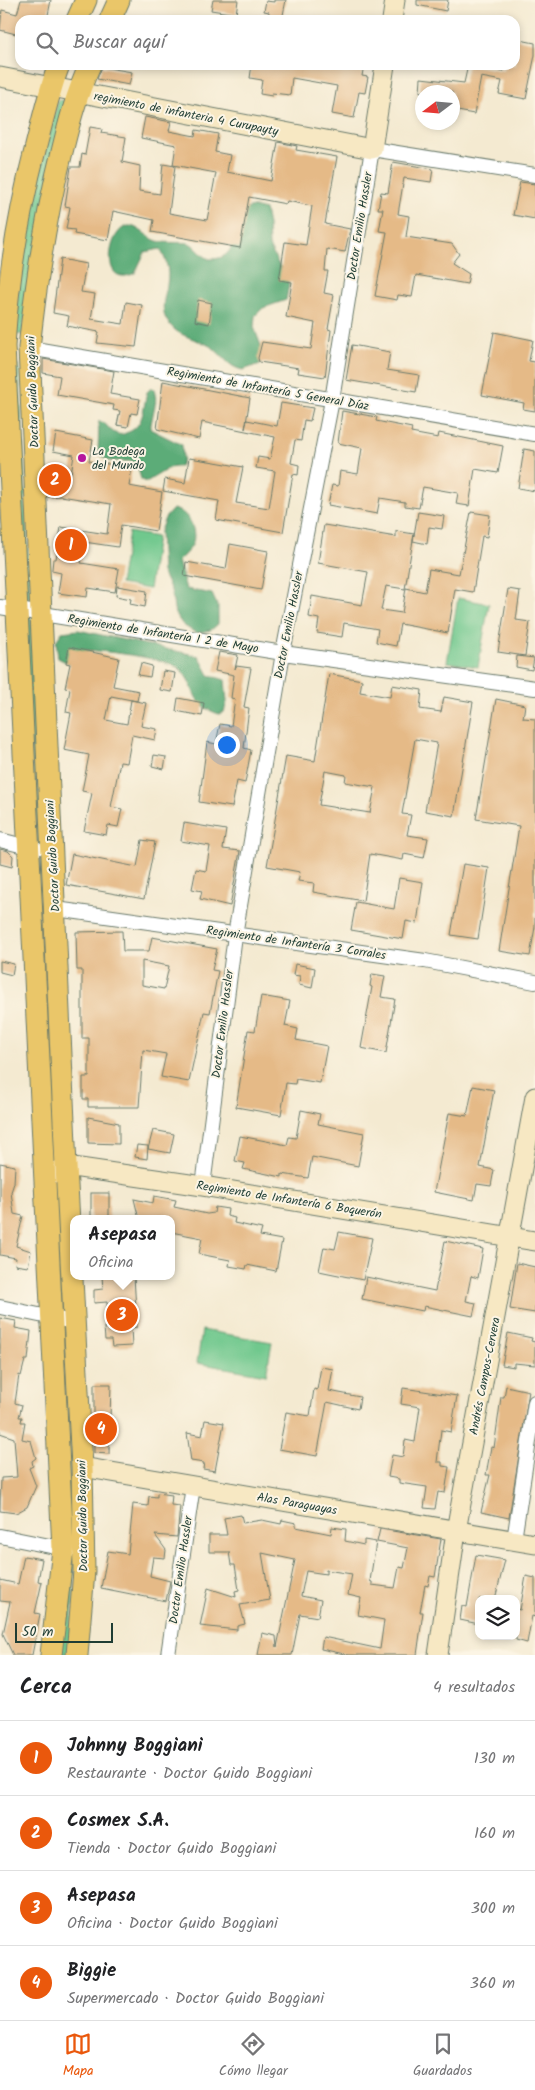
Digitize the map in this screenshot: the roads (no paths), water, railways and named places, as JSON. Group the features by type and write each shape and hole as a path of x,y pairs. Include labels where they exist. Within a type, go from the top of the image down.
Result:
{"main road":[{"path":"79,15 86,0"},
{"path":"112,15 120,0"},
{"name":"Doctor Guido Boggiani","path":"51,1655 62,1549 60,1464 43,1168 29,847 8,608 2,346 7,294 24,190 51,86 57,70"},
{"name":"Doctor Guido Boggiani","path":"70,1244 29,348 44,233 77,93 88,70"},
{"name":"Doctor Guido Boggiani","path":"72,1280 82,1467 84,1571 77,1655"}],"street":[{"path":"393,15 395,0"},
{"name":"Doctor Emilio Hassler","path":"203,1186 235,935 283,653 332,400 384,70"},
{"name":"regimiento de infanteria 4 Curupayty","path":"0,77 372,150"},
{"path":"372,150 535,175"},
{"name":"Regimiento de Infantería 5 General Díaz","path":"2,346 29,348 535,434"},
{"name":"Regimiento de Infantería 1 2 de Mayo","path":"8,608 283,653 535,688"},
{"path":"0,840 53,854"},
{"name":"Regimiento de Infantería 3 Corrales","path":"56,909 425,961 535,982"},
{"name":"Andrés Campos-Cervera","path":"438,1655 456,1531 535,1097"},
{"name":"Regimiento de Infantería 6 Boquerón","path":"43,1168 56,1159 66,1166 203,1186 535,1241"},
{"path":"0,1307 74,1322"},
{"path":"514,1540 535,1402"},
{"name":"Alas Paraguayas","path":"60,1464 535,1544"},
{"name":"Doctor Emilio Hassler","path":"168,1655 193,1486"},
{"path":"0,1536 83,1553"}],"place":[{"name":"La Bodega del Mundo","path":"82,458"},
{"name":"Cosmex S.A.","path":"55,480"},
{"name":"Johnny Boggiani","path":"71,545"},
{"name":"Asepasa","path":"122,1315"},
{"name":"Biggie","path":"101,1429"}]}
